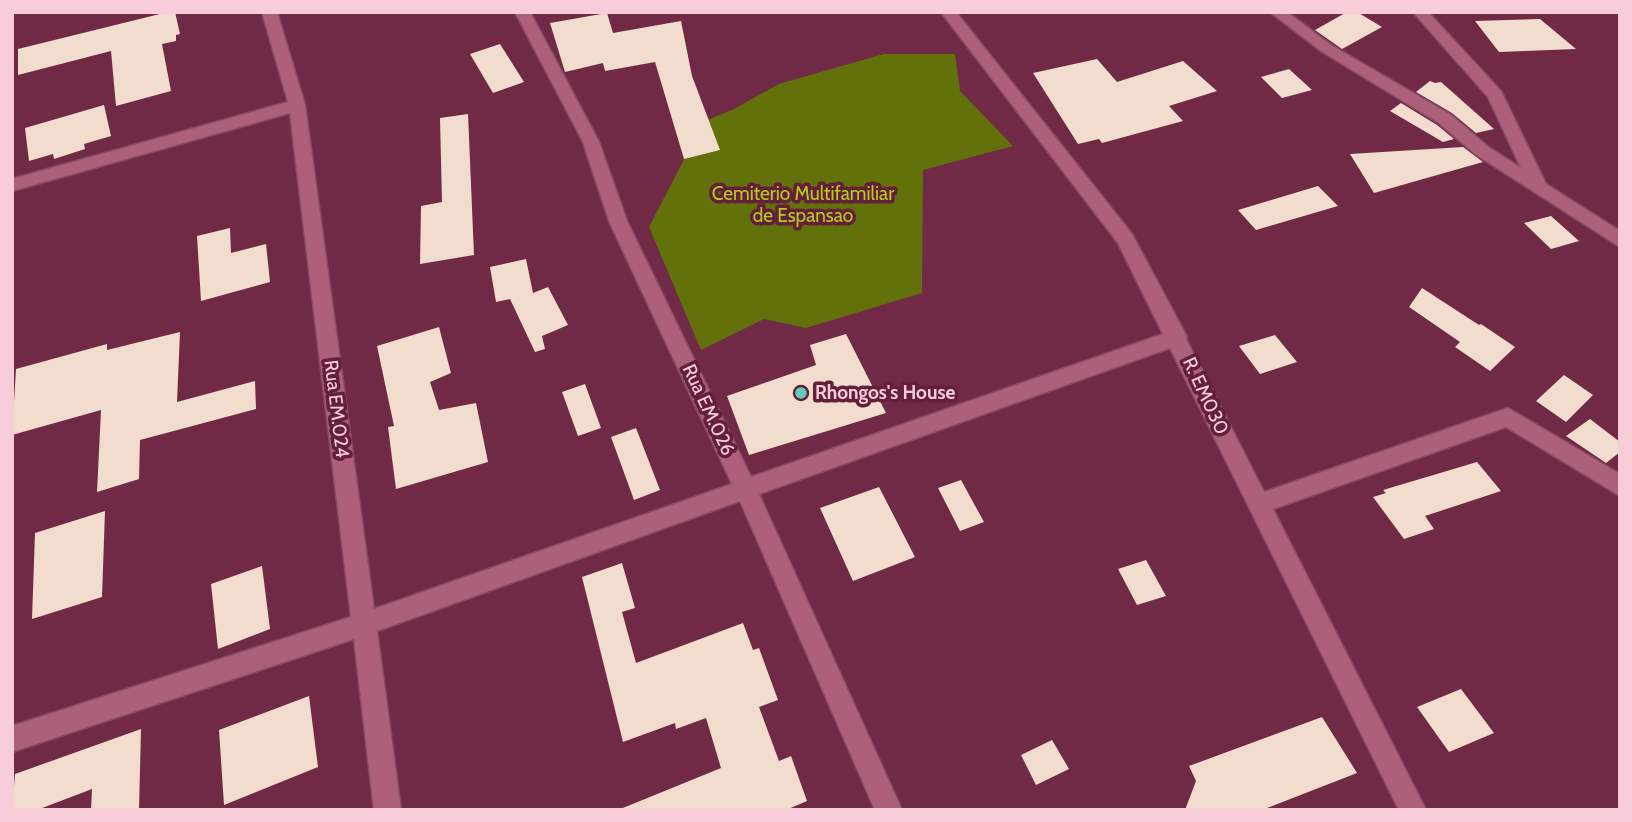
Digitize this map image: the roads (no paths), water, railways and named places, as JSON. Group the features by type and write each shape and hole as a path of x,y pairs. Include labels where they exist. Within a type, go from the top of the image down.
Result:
{"street":[{"name":"Rua EM.024","path":"269,12 297,106 388,810"},
{"name":"Rua EM.026","path":"522,12 591,142 618,220 746,490 889,810"},
{"name":"R. EM030","path":"948,12 1125,239 1177,337 1256,504 1413,810"},
{"path":"1277,12 1326,48 1445,120 1481,150 1620,240"},
{"path":"1420,12 1495,95 1541,190"},
{"path":"12,186 297,106"},
{"path":"1481,150 1519,143"},
{"path":"12,739 364,624 1177,337"},
{"path":"1256,504 1508,416 1620,486"}],"place":[{"name":"Rhongos's House","path":"801,393"}],"park label":[{"name":"Cemiterio Multifamiliar de Espansao","path":"803,205"}]}
